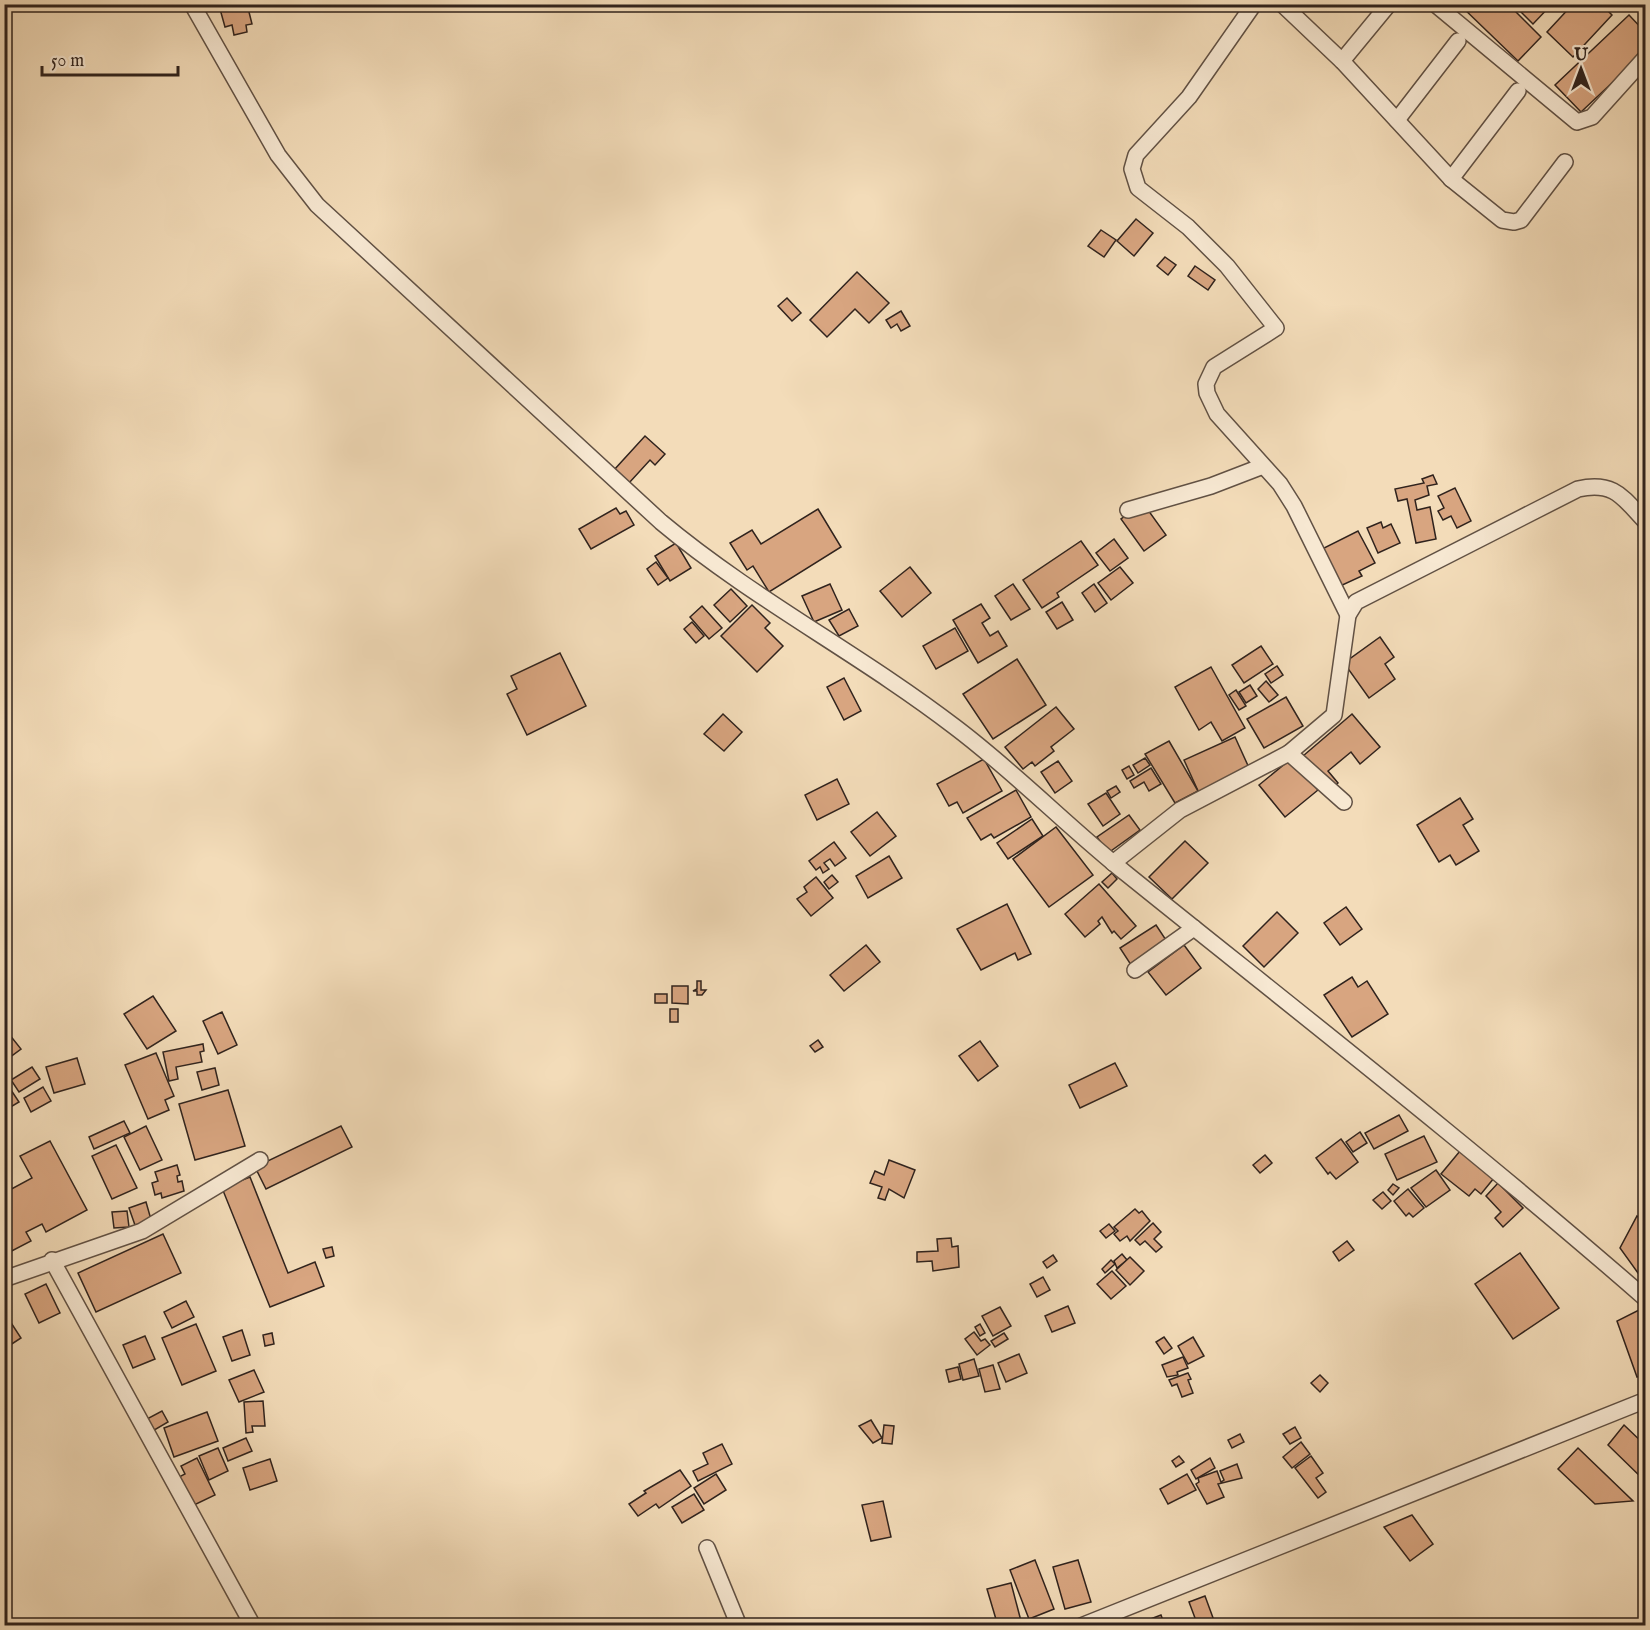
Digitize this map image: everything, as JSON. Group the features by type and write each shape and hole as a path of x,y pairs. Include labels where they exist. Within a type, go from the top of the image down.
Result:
{"street":[{"path":"192,4 278,155 317,205 698,554 940,716 1006,768 1113,863 1411,1102 1646,1299"},
{"path":"1254,4 1189,97 1136,155 1132,169 1138,188 1188,227 1227,266 1276,328 1214,367 1206,384 1207,393 1217,414 1280,484 1294,506 1348,615"},
{"path":"1342,61 1389,4"},
{"path":"1435,4 1577,122 1592,117 1646,57"},
{"path":"1286,6 1342,61 1451,179 1502,220 1514,222 1521,220 1565,162"},
{"path":"1397,120 1458,40"},
{"path":"1451,179 1518,91"},
{"path":"1128,510 1210,486 1263,466"},
{"path":"1113,863 1180,810 1289,753 1334,715 1348,615 1356,602 1578,489 1599,486 1610,488 1621,495 1646,522"},
{"path":"1289,753 1344,802"},
{"path":"1135,970 1194,928"},
{"path":"4,1279 52,1260 142,1231 260,1160"},
{"path":"52,1260 252,1626"},
{"path":"1081,1626 1646,1400"},
{"path":"707,1548 740,1626"}],"building":[{"path":"247,4 252,24 246,25 247,32 234,35 232,25 225,27 220,9"},
{"path":"1459,4 1508,4 1541,37 1518,61"},
{"path":"1519,4 1552,4 1533,24 1516,7"},
{"path":"1573,4 1601,4 1612,15 1573,57 1547,32"},
{"path":"1638,4 1646,4 1646,17 1635,8"},
{"path":"1629,15 1646,33 1646,51 1581,112 1555,85"},
{"path":"1136,219 1153,233 1134,256 1117,241"},
{"path":"1101,230 1116,240 1104,257 1088,246"},
{"path":"1165,257 1176,265 1168,275 1157,266"},
{"path":"1195,266 1215,280 1208,290 1188,276"},
{"path":"857,272 889,303 869,323 855,309 827,337 810,320"},
{"path":"787,298 801,313 792,321 778,306"},
{"path":"901,311 910,326 901,331 897,324 891,328 886,320"},
{"path":"645,436 665,454 655,465 650,460 629,483 614,470"},
{"path":"1433,475 1437,484 1427,486 1429,495 1415,500 1417,510 1430,507 1436,539 1416,543 1407,499 1398,501 1395,489 1424,483 1422,479"},
{"path":"1455,488 1471,521 1457,528 1451,516 1443,520 1438,511 1444,508 1438,496"},
{"path":"1143,503 1166,535 1144,551 1121,519"},
{"path":"616,508 620,514 626,511 634,525 591,549 579,529"},
{"path":"818,509 841,547 769,592 753,566 747,570 730,543 752,530 761,544"},
{"path":"1381,522 1383,528 1391,524 1400,543 1378,553 1367,528"},
{"path":"1358,531 1375,563 1359,571 1362,576 1338,587 1320,550"},
{"path":"1114,539 1128,558 1110,571 1096,553"},
{"path":"1081,541 1098,565 1057,593 1059,597 1042,608 1023,580"},
{"path":"676,543 691,568 670,581 655,556"},
{"path":"656,562 668,578 658,585 647,569"},
{"path":"910,567 931,593 902,617 880,591"},
{"path":"1120,567 1133,583 1111,600 1098,583"},
{"path":"830,584 842,610 814,622 802,596"},
{"path":"1013,584 1030,609 1011,620 995,596"},
{"path":"1094,584 1107,603 1095,612 1082,593"},
{"path":"731,589 747,606 730,622 714,605"},
{"path":"1062,602 1073,620 1057,629 1046,612"},
{"path":"981,604 990,618 982,623 990,636 998,631 1007,646 978,663 953,620"},
{"path":"752,605 770,623 765,628 783,646 757,672 721,636"},
{"path":"702,606 722,628 709,639 690,617"},
{"path":"849,609 858,626 839,636 829,620"},
{"path":"692,622 704,636 696,643 684,629"},
{"path":"955,628 968,651 936,669 923,646"},
{"path":"1380,637 1394,657 1385,664 1395,679 1369,698 1344,663"},
{"path":"1261,646 1273,664 1244,683 1232,665"},
{"path":"560,653 586,706 527,735 507,694 517,689 511,676"},
{"path":"1017,659 1046,705 993,739 963,694"},
{"path":"1277,666 1283,675 1271,683 1265,674"},
{"path":"1211,667 1245,728 1222,741 1211,722 1199,730 1175,687"},
{"path":"844,678 861,711 844,720 827,687"},
{"path":"1266,681 1278,695 1269,702 1258,689"},
{"path":"1250,685 1257,696 1246,703 1239,692"},
{"path":"1236,690 1246,706 1239,710 1229,695"},
{"path":"1286,697 1303,726 1264,748 1247,719"},
{"path":"1056,707 1074,729 1051,747 1054,751 1035,766 1032,762 1023,769 1005,747"},
{"path":"723,714 742,732 724,751 704,734"},
{"path":"1352,714 1380,747 1360,764 1351,752 1328,771 1338,783 1331,789 1303,756"},
{"path":"1235,737 1250,770 1199,793 1184,760"},
{"path":"1169,741 1198,791 1175,803 1145,754"},
{"path":"1145,758 1150,765 1138,773 1133,765"},
{"path":"1292,758 1318,790 1285,817 1259,785"},
{"path":"984,759 1002,791 963,813 957,802 949,806 937,784"},
{"path":"1058,761 1072,781 1055,793 1041,772"},
{"path":"1129,766 1134,775 1127,779 1122,770"},
{"path":"1151,768 1161,784 1149,791 1144,782 1134,788 1130,781"},
{"path":"837,779 849,804 817,820 805,795"},
{"path":"1116,786 1120,792 1111,798 1107,791"},
{"path":"1016,790 1031,817 994,838 991,834 981,840 967,818"},
{"path":"1106,793 1120,814 1103,826 1088,804"},
{"path":"1460,798 1473,819 1463,825 1479,851 1456,865 1450,855 1439,862 1417,825"},
{"path":"877,812 896,836 870,856 851,832"},
{"path":"1129,815 1140,830 1108,853 1097,837"},
{"path":"1032,819 1043,836 1008,859 997,843"},
{"path":"1056,827 1093,875 1049,907 1013,859"},
{"path":"1185,841 1208,863 1172,899 1149,877"},
{"path":"834,842 846,858 835,866 830,859 824,863 829,869 823,873 820,867 816,870 809,861"},
{"path":"889,856 902,878 868,898 856,876"},
{"path":"1112,873 1117,879 1108,888 1102,882"},
{"path":"832,875 838,882 829,889 824,882"},
{"path":"816,877 833,898 811,916 797,899 807,892 804,887"},
{"path":"1099,884 1136,926 1121,939 1114,931 1112,933 1102,917 1098,921 1100,924 1085,937 1065,914"},
{"path":"1007,904 1031,954 1018,960 1015,953 981,970 957,929"},
{"path":"1346,907 1362,929 1340,945 1324,923"},
{"path":"1277,912 1298,933 1264,967 1243,946"},
{"path":"1156,925 1166,940 1133,968 1120,948"},
{"path":"866,945 880,962 844,991 830,975"},
{"path":"1184,945 1201,968 1166,995 1148,972"},
{"path":"1352,977 1358,987 1367,981 1388,1014 1352,1037 1324,995"},
{"path":"697,981 701,981 701,990 706,990 702,995 697,995 697,991 693,991 697,989"},
{"path":"672,986 688,986 688,1004 672,1003"},
{"path":"655,994 667,994 667,1003 655,1003"},
{"path":"153,996 176,1031 147,1049 124,1014"},
{"path":"670,1009 678,1009 678,1022 670,1022"},
{"path":"222,1012 237,1045 218,1054 203,1021"},
{"path":"9,1034 21,1049 6,1060 4,1037"},
{"path":"818,1040 823,1047 815,1052 810,1046"},
{"path":"980,1041 998,1066 978,1081 959,1056"},
{"path":"203,1044 204,1051 200,1052 202,1062 176,1067 178,1079 169,1081 163,1052"},
{"path":"156,1053 174,1096 165,1100 169,1110 148,1119 125,1065"},
{"path":"77,1058 85,1084 54,1093 46,1067"},
{"path":"1115,1063 1127,1086 1080,1108 1069,1085"},
{"path":"32,1067 40,1079 19,1092 11,1080"},
{"path":"215,1068 219,1085 202,1090 197,1072"},
{"path":"43,1087 51,1101 31,1112 24,1098"},
{"path":"11,1090 19,1102 4,1111 4,1095"},
{"path":"228,1090 245,1146 195,1160 179,1104"},
{"path":"1399,1115 1408,1131 1374,1149 1365,1133"},
{"path":"124,1121 130,1133 94,1149 89,1137"},
{"path":"146,1126 162,1160 140,1170 124,1137"},
{"path":"341,1126 352,1147 266,1189 255,1167"},
{"path":"1360,1132 1367,1143 1353,1152 1346,1142"},
{"path":"1424,1136 1437,1162 1397,1180 1385,1154"},
{"path":"1341,1139 1358,1162 1336,1179 1330,1172 1328,1174 1316,1158"},
{"path":"50,1141 87,1210 46,1232 42,1224 26,1232 31,1241 4,1255 4,1193 32,1178 20,1156"},
{"path":"116,1145 137,1188 112,1199 92,1156"},
{"path":"1460,1151 1494,1178 1481,1194 1475,1189 1469,1196 1441,1174"},
{"path":"1265,1155 1272,1163 1260,1173 1253,1165"},
{"path":"889,1160 915,1170 904,1198 889,1189 885,1200 878,1198 882,1187 870,1183 875,1171 884,1175"},
{"path":"177,1165 180,1175 177,1176 178,1182 182,1181 184,1191 162,1198 161,1193 155,1195 152,1183 158,1181 155,1172"},
{"path":"1436,1170 1450,1190 1426,1207 1411,1188"},
{"path":"250,1177 288,1273 315,1262 324,1286 270,1307 222,1188"},
{"path":"1498,1183 1523,1208 1503,1227 1495,1218 1501,1212 1486,1196"},
{"path":"1393,1184 1399,1188 1393,1195 1388,1190"},
{"path":"1408,1189 1424,1208 1413,1217 1409,1213 1406,1216 1394,1201"},
{"path":"1383,1192 1391,1201 1382,1209 1373,1200"},
{"path":"146,1202 152,1223 136,1228 129,1208"},
{"path":"1135,1209 1139,1213 1142,1211 1150,1221 1130,1241 1127,1236 1120,1241 1114,1234 1118,1231 1114,1227"},
{"path":"127,1211 129,1227 114,1228 112,1212"},
{"path":"1637,1216 1646,1223 1646,1269 1638,1273 1620,1248"},
{"path":"1153,1223 1161,1232 1154,1239 1162,1247 1156,1252 1145,1241 1140,1245 1135,1240"},
{"path":"1109,1224 1115,1231 1106,1238 1100,1231"},
{"path":"163,1234 181,1273 96,1312 78,1273"},
{"path":"951,1238 952,1247 958,1246 959,1267 933,1271 932,1261 917,1262 917,1252 938,1251 937,1239"},
{"path":"1347,1241 1354,1250 1339,1261 1333,1252"},
{"path":"332,1247 334,1256 326,1258 323,1249"},
{"path":"1520,1253 1559,1308 1513,1339 1475,1284"},
{"path":"1122,1254 1127,1260 1117,1268 1114,1261"},
{"path":"1053,1255 1057,1261 1047,1268 1043,1262"},
{"path":"1130,1257 1144,1271 1130,1285 1116,1270"},
{"path":"1111,1260 1115,1264 1105,1273 1102,1269"},
{"path":"1112,1271 1126,1286 1111,1299 1097,1284"},
{"path":"1043,1277 1050,1290 1037,1297 1030,1284"},
{"path":"46,1284 60,1313 39,1323 25,1294"},
{"path":"186,1301 194,1317 172,1328 164,1312"},
{"path":"1068,1306 1075,1323 1052,1332 1045,1316"},
{"path":"1000,1307 1011,1326 993,1336 982,1316"},
{"path":"1645,1307 1646,1374 1637,1377 1617,1321"},
{"path":"4,1312 21,1338 4,1349"},
{"path":"196,1324 216,1371 182,1385 162,1338"},
{"path":"980,1324 985,1333 980,1336 975,1327"},
{"path":"242,1330 250,1355 232,1361 223,1337"},
{"path":"974,1332 981,1341 985,1339 990,1345 977,1355 965,1339"},
{"path":"272,1333 274,1344 265,1346 263,1335"},
{"path":"1004,1333 1008,1339 995,1347 991,1341"},
{"path":"145,1336 155,1359 133,1368 123,1345"},
{"path":"1164,1337 1172,1348 1164,1354 1156,1342"},
{"path":"1193,1337 1204,1356 1188,1364 1178,1346"},
{"path":"1019,1354 1027,1373 1006,1382 998,1363"},
{"path":"1183,1357 1188,1368 1177,1372 1178,1375 1167,1377 1162,1365"},
{"path":"974,1359 979,1376 963,1380 959,1364"},
{"path":"993,1365 1000,1389 985,1392 979,1369"},
{"path":"958,1367 961,1379 949,1382 946,1370"},
{"path":"254,1370 264,1392 239,1402 229,1380"},
{"path":"1188,1373 1193,1393 1182,1397 1177,1384 1172,1386 1169,1380"},
{"path":"1320,1375 1328,1383 1320,1392 1311,1383"},
{"path":"263,1401 265,1426 252,1426 253,1432 246,1433 244,1402"},
{"path":"162,1411 168,1422 151,1432 145,1420"},
{"path":"207,1412 218,1441 174,1457 164,1428"},
{"path":"871,1420 882,1438 873,1443 859,1426"},
{"path":"884,1425 894,1426 892,1444 882,1443"},
{"path":"1624,1425 1646,1446 1646,1482 1608,1445"},
{"path":"1295,1427 1301,1438 1290,1444 1283,1434"},
{"path":"1240,1434 1244,1442 1232,1448 1228,1440"},
{"path":"246,1438 252,1451 228,1461 223,1448"},
{"path":"1301,1442 1310,1454 1292,1468 1283,1457"},
{"path":"722,1444 732,1464 698,1481 693,1471 708,1464 703,1453"},
{"path":"218,1448 228,1471 209,1480 199,1456"},
{"path":"1578,1448 1633,1501 1595,1504 1558,1469"},
{"path":"1179,1456 1184,1462 1176,1467 1172,1461"},
{"path":"1311,1456 1323,1473 1316,1478 1326,1492 1318,1498 1295,1468"},
{"path":"197,1458 215,1495 192,1506 179,1477 185,1474 181,1466"},
{"path":"1210,1458 1215,1468 1196,1479 1191,1470"},
{"path":"270,1459 277,1481 250,1490 243,1468"},
{"path":"1237,1464 1242,1478 1218,1484 1224,1497 1207,1504 1196,1484 1199,1482 1198,1478 1217,1471 1221,1482 1224,1480 1220,1471"},
{"path":"680,1470 691,1486 659,1508 656,1504 638,1516 629,1504 646,1493 644,1491"},
{"path":"716,1474 726,1490 704,1504 694,1488"},
{"path":"1187,1474 1196,1490 1168,1504 1160,1489"},
{"path":"694,1494 704,1510 682,1523 672,1507"},
{"path":"883,1501 891,1537 871,1541 862,1505"},
{"path":"1412,1515 1433,1544 1410,1561 1384,1527"},
{"path":"1035,1560 1054,1609 1029,1619 1010,1570"},
{"path":"1078,1560 1091,1602 1065,1609 1053,1567"},
{"path":"1011,1583 1021,1621 998,1626 987,1589"},
{"path":"1205,1596 1216,1626 1198,1626 1189,1602"},
{"path":"1161,1615 1165,1626 1141,1626 1140,1623"}]}
